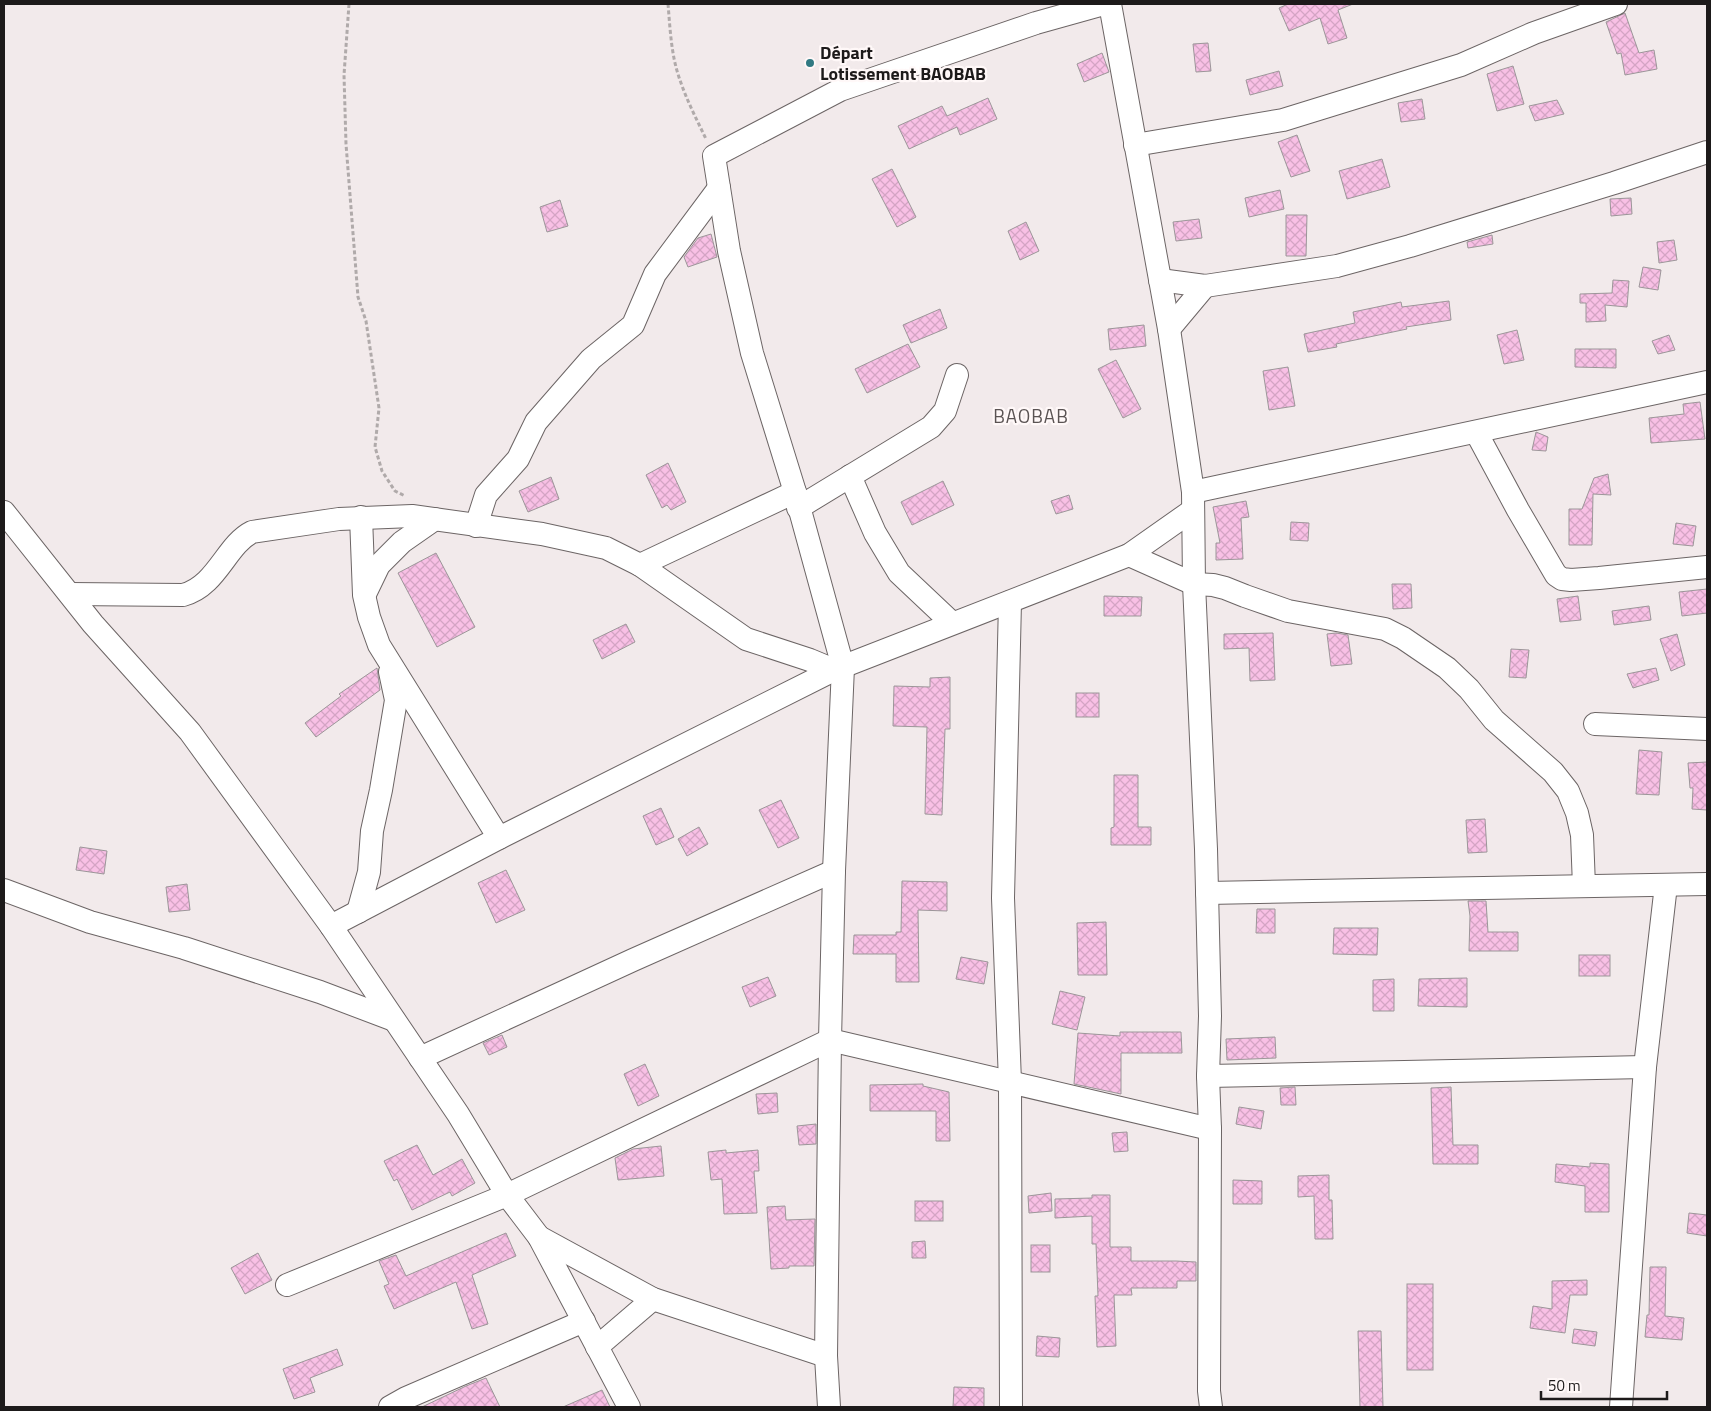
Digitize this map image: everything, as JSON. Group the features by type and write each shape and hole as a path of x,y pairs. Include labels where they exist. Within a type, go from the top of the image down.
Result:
{"street":[{"path":"829,1407 826,1356 830,1040 838,669 797,500 752,353 738,295 714,156 840,90 1036,24 1104,4"},
{"path":"1110,4 1170,329 1193,501 1194,584 1206,839 1210,1016 1208,1076 1210,1129 1209,1391 1211,1407"},
{"path":"1135,145 1283,120 1461,65 1534,33 1616,4"},
{"path":"1160,280 1205,286 1337,266 1410,246 1707,152"},
{"path":"476,526 486,495 518,459 536,422 591,359 634,325 655,274 719,188"},
{"path":"1170,329 1205,286"},
{"path":"640,564 797,500 850,476 931,427 945,412 957,375"},
{"path":"331,926 499,838 838,669 1129,555 1193,501 1476,432 1707,382"},
{"path":"1476,432 1522,518 1556,575 1562,579 1599,578 1707,566"},
{"path":"850,476 875,533 899,573 952,624"},
{"path":"4,512 93,624 190,732 331,926 458,1114 507,1195 539,1237 629,1407"},
{"path":"70,594 184,595 200,588 244,536 252,532 324,520 412,516 542,534 606,548 640,564 746,639 838,669"},
{"path":"361,517 364,595 369,617 379,645 499,838"},
{"path":"364,595 380,565 402,542 434,519"},
{"path":"1129,555 1194,584 1225,588 1288,610 1385,629 1403,638 1447,668 1469,689 1494,720 1553,772 1568,791 1577,813 1582,835 1584,886"},
{"path":"1010,602 1003,898 1010,1082 1011,1407"},
{"path":"358,912 369,872 372,831 396,700 386,656"},
{"path":"1595,724 1707,729"},
{"path":"420,1058 632,960 834,870"},
{"path":"1207,893 1707,884"},
{"path":"1621,1407 1645,1067 1666,885"},
{"path":"4,890 90,922 184,948 320,992 394,1020"},
{"path":"287,1285 507,1195 830,1040 1210,1129"},
{"path":"1208,1076 1645,1067"},
{"path":"539,1237 653,1299 826,1356"},
{"path":"597,1347 653,1299"},
{"path":"390,1407 406,1398 584,1321"}],"path":[{"path":"348,4 344,76 346,144 358,297 366,321 379,408 375,447 382,471 390,484 395,491 409,498"},
{"path":"668,4 677,72 686,98 714,156"}],"building":[{"path":"1288,4 1353,4 1338,10 1347,38 1328,44 1320,18 1289,31 1279,8"},
{"path":"1625,13 1639,53 1654,50 1657,69 1625,75 1621,53 1617,54 1606,22"},
{"path":"1208,43 1211,71 1196,72 1193,44"},
{"path":"1102,53 1109,72 1084,82 1077,64"},
{"path":"1513,66 1524,104 1497,111 1487,74"},
{"path":"1279,71 1283,86 1250,95 1246,80"},
{"path":"988,98 997,119 960,135 957,127 909,149 898,126 942,106 947,116"},
{"path":"1422,99 1425,119 1401,122 1398,103"},
{"path":"1557,100 1564,114 1535,121 1529,106"},
{"path":"1297,135 1310,171 1291,177 1278,142"},
{"path":"1382,159 1390,187 1347,199 1339,171"},
{"path":"892,169 916,217 897,227 872,179"},
{"path":"1280,190 1284,209 1249,217 1245,198"},
{"path":"1631,198 1632,214 1611,216 1610,199"},
{"path":"560,200 568,226 547,232 540,207"},
{"path":"1286,215 1307,215 1306,256 1286,256"},
{"path":"1199,219 1202,238 1176,241 1173,222"},
{"path":"1026,222 1039,251 1020,260 1008,231"},
{"path":"711,234 717,257 688,267 684,257 698,238"},
{"path":"1492,235 1493,244 1468,248 1467,242"},
{"path":"1674,240 1677,260 1659,263 1657,242"},
{"path":"1643,267 1661,270 1658,290 1639,287"},
{"path":"1613,280 1629,281 1627,307 1605,305 1606,321 1586,322 1586,303 1580,303 1580,294 1612,293"},
{"path":"1449,301 1451,320 1406,327 1407,329 1336,344 1337,347 1308,352 1304,334 1355,323 1353,312 1401,302 1402,307"},
{"path":"940,309 947,328 911,343 903,325"},
{"path":"1144,325 1146,346 1110,350 1108,329"},
{"path":"1517,330 1524,360 1504,364 1497,335"},
{"path":"1669,335 1675,350 1658,354 1652,341"},
{"path":"908,344 920,367 867,393 855,369"},
{"path":"1575,349 1616,349 1616,368 1575,367"},
{"path":"1116,360 1141,409 1123,418 1098,369"},
{"path":"1288,367 1295,406 1269,410 1263,371"},
{"path":"1700,402 1705,439 1651,443 1649,418 1684,414 1683,404"},
{"path":"1536,432 1548,437 1546,451 1532,450"},
{"path":"668,463 686,502 671,510 667,505 662,508 646,475"},
{"path":"1608,474 1611,495 1593,494 1592,545 1569,545 1569,509 1582,509 1594,478"},
{"path":"551,477 559,499 528,512 519,491"},
{"path":"943,481 954,505 912,525 901,502"},
{"path":"1069,495 1073,509 1056,514 1051,501"},
{"path":"1246,501 1249,517 1241,518 1243,559 1216,560 1216,543 1220,543 1213,507"},
{"path":"1291,522 1309,523 1308,541 1290,540"},
{"path":"1676,523 1696,526 1693,546 1673,544"},
{"path":"436,553 475,627 437,647 398,573"},
{"path":"1392,584 1411,584 1412,608 1393,609"},
{"path":"1707,589 1707,613 1682,616 1679,592"},
{"path":"1104,596 1142,597 1141,616 1104,616"},
{"path":"1578,596 1581,620 1560,622 1557,599"},
{"path":"1649,606 1651,620 1614,625 1612,611"},
{"path":"626,624 635,642 602,659 593,640"},
{"path":"1273,633 1275,680 1250,681 1249,648 1224,649 1224,634"},
{"path":"1327,634 1348,635 1352,664 1331,666"},
{"path":"1677,634 1685,665 1671,671 1660,639"},
{"path":"1511,649 1529,650 1526,678 1509,677"},
{"path":"377,668 380,690 316,737 305,723 341,696 339,694"},
{"path":"1656,668 1659,680 1633,688 1627,674"},
{"path":"950,677 950,729 945,729 942,815 925,814 927,727 893,726 894,686 930,687 930,678"},
{"path":"1076,693 1099,693 1099,717 1076,717"},
{"path":"1639,750 1662,752 1659,795 1636,794"},
{"path":"1707,762 1707,810 1692,809 1693,788 1690,788 1688,763"},
{"path":"1114,775 1138,775 1138,827 1151,827 1151,845 1111,845 1111,828 1114,827"},
{"path":"781,800 799,838 778,848 759,810"},
{"path":"661,808 674,837 656,845 643,816"},
{"path":"1485,819 1487,852 1468,853 1466,820"},
{"path":"699,827 708,844 687,856 678,839"},
{"path":"80,847 107,851 104,874 76,870"},
{"path":"506,870 525,910 496,923 478,883"},
{"path":"902,881 947,882 947,911 918,910 919,982 896,982 896,954 853,954 854,935 896,935 896,932 901,932"},
{"path":"187,884 190,910 169,912 166,887"},
{"path":"1468,901 1486,901 1488,932 1518,932 1518,951 1469,951 1470,916"},
{"path":"1257,909 1275,909 1275,933 1256,933"},
{"path":"1106,922 1107,975 1078,975 1077,923"},
{"path":"1334,928 1378,928 1377,955 1333,954"},
{"path":"1579,955 1610,955 1610,976 1579,976"},
{"path":"961,957 988,962 984,984 956,979"},
{"path":"768,977 776,996 750,1007 742,987"},
{"path":"1467,978 1467,1007 1418,1006 1419,979"},
{"path":"1394,979 1394,1011 1373,1011 1373,980"},
{"path":"1060,991 1085,997 1077,1030 1052,1024"},
{"path":"1120,1032 1181,1032 1182,1053 1121,1053 1121,1094 1074,1084 1078,1033 1120,1036"},
{"path":"502,1035 507,1047 489,1055 483,1043"},
{"path":"1275,1037 1276,1058 1227,1060 1226,1039"},
{"path":"645,1064 659,1096 638,1106 624,1074"},
{"path":"923,1084 923,1086 949,1092 950,1141 936,1141 936,1111 870,1111 870,1085"},
{"path":"1295,1087 1296,1105 1281,1105 1280,1088"},
{"path":"1451,1087 1453,1145 1478,1145 1478,1164 1433,1164 1431,1088"},
{"path":"777,1093 778,1112 758,1114 756,1094"},
{"path":"1239,1107 1264,1111 1261,1129 1236,1124"},
{"path":"816,1124 816,1144 799,1145 797,1126"},
{"path":"1127,1132 1128,1151 1114,1152 1112,1133"},
{"path":"417,1145 433,1175 462,1159 475,1183 452,1196 450,1192 412,1210 397,1179 394,1181 384,1161"},
{"path":"661,1146 664,1176 618,1180 615,1158 633,1149"},
{"path":"726,1150 726,1153 758,1150 759,1171 754,1171 757,1213 724,1214 722,1179 711,1180 708,1152"},
{"path":"1590,1163 1609,1164 1609,1212 1585,1212 1585,1186 1555,1182 1556,1164 1590,1167"},
{"path":"1329,1175 1329,1200 1332,1200 1333,1239 1315,1239 1314,1196 1298,1197 1298,1176"},
{"path":"1233,1180 1262,1181 1262,1204 1233,1204"},
{"path":"1051,1193 1052,1211 1029,1213 1028,1196"},
{"path":"1092,1195 1110,1195 1110,1247 1131,1247 1131,1261 1196,1262 1196,1281 1177,1281 1177,1288 1131,1288 1132,1295 1114,1295 1116,1346 1097,1347 1095,1296 1098,1296 1096,1244 1092,1244 1092,1216 1055,1218 1055,1199 1092,1198"},
{"path":"915,1201 943,1201 943,1221 915,1221"},
{"path":"785,1206 786,1220 815,1219 814,1266 789,1266 789,1268 771,1269 767,1207"},
{"path":"1689,1213 1707,1215 1707,1236 1687,1233"},
{"path":"506,1233 516,1256 472,1275 488,1324 472,1329 456,1282 394,1309 384,1286 389,1284 379,1261 396,1255 406,1276"},
{"path":"925,1241 926,1258 912,1258 912,1242"},
{"path":"1031,1245 1050,1245 1050,1272 1031,1272"},
{"path":"258,1253 272,1280 245,1294 231,1268"},
{"path":"1650,1267 1666,1267 1665,1316 1684,1318 1682,1340 1645,1337 1647,1315 1649,1315"},
{"path":"1587,1280 1587,1295 1570,1295 1565,1333 1530,1328 1533,1306 1552,1309 1552,1281"},
{"path":"1407,1284 1433,1284 1433,1370 1407,1370"},
{"path":"1574,1329 1597,1332 1595,1346 1572,1343"},
{"path":"1358,1331 1381,1331 1383,1407 1360,1407"},
{"path":"1037,1336 1060,1338 1059,1357 1036,1356"},
{"path":"337,1349 343,1365 310,1378 315,1392 294,1399 283,1369"},
{"path":"486,1378 500,1407 422,1407 466,1386"},
{"path":"954,1387 984,1388 984,1407 953,1407"},
{"path":"602,1390 610,1407 563,1407"}],"place":[{"name":"Départ Lotissement BAOBAB","path":"810,63"}],"district":[{"name":"BAOBAB","path":"1031,416"}]}
